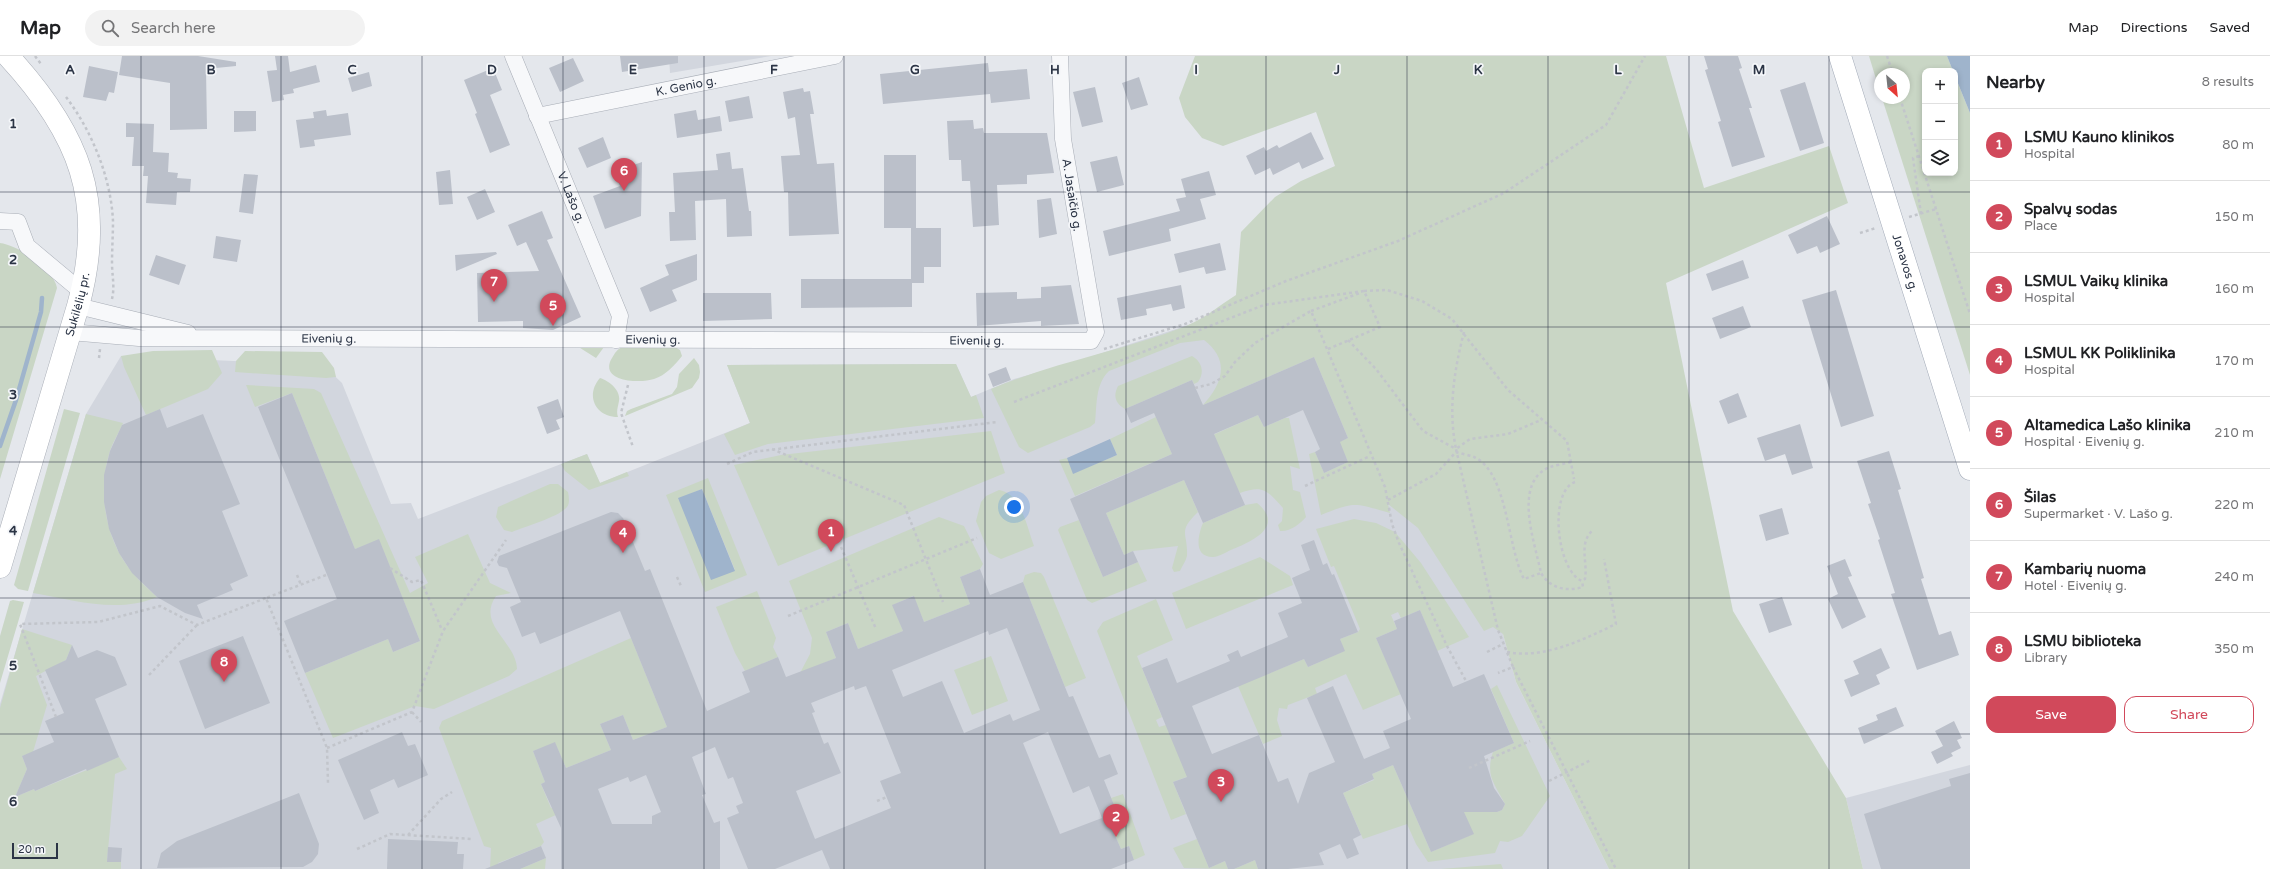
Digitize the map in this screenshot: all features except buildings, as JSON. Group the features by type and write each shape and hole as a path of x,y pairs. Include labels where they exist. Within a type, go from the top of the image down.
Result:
{"main road":[{"name":"Sukilėlių pr.","path":"0,566 80,299 90,250 90,218 85,190 75,154 67,135 51,109 8,56"},
{"name":"Jonavos g.","path":"1840,56 1970,469"}],"street":[{"name":"V. Lašo g.","path":"513,56 620,316 616,340"},
{"name":"K. Genio g.","path":"537,116 835,56"},
{"name":"A. Jasaičio g.","path":"1060,56 1063,139 1096,332"},
{"path":"0,221 18,222 28,246 80,299"},
{"name":"Eivenių g.","path":"80,299 205,338"},
{"name":"Eivenių g.","path":"70,332 139,338 697,341 719,338 1090,341 1096,332"}],"path":[{"path":"1102,349 1186,324 1286,280 1398,241 1504,193 1606,125 1645,56"},
{"path":"1887,56 1891,68"},
{"path":"1902,104 1970,314"},
{"path":"1919,156 1913,158 1921,214 1936,209"},
{"path":"1014,402 1264,305 1364,291 1387,290 1422,301 1452,319 1464,332 1508,390 1567,442 1575,480 1565,490 1559,507 1558,531 1565,559 1573,574 1582,581 1583,587 1575,589 1553,586 1541,572 1528,503 1531,485 1549,468 1571,462"},
{"path":"1195,388 1211,384 1225,376 1235,362 1255,343 1311,311 1364,291"},
{"path":"1328,348 1380,327 1364,291"},
{"path":"1311,311 1328,348 1370,456 1384,487 1392,524 1399,543 1447,646 1466,681"},
{"path":"1464,332 1451,402 1452,427 1456,451 1498,630 1512,667 1616,869"},
{"path":"1348,340 1376,369 1423,431 1456,451 1475,458 1491,471 1498,485 1514,558 1524,579 1541,572"},
{"path":"628,385 621,414 633,446"},
{"path":"1388,500 1436,474 1456,451 1470,439 1508,434 1541,420"},
{"path":"727,464 753,452 771,449 997,422"},
{"path":"771,449 904,505 925,561 943,602"},
{"path":"1305,486 1370,456"},
{"path":"1582,581 1585,579 1586,572 1584,553 1586,541 1594,530"},
{"path":"788,616 925,561 977,538"},
{"path":"327,748 412,712 443,631 506,540"},
{"path":"841,547 876,629"},
{"path":"1506,652 1523,655 1570,645 1616,624 1604,559"},
{"path":"390,568 412,582 421,580 443,631"},
{"path":"297,575 301,585"},
{"path":"150,676 198,625 326,575"},
{"path":"677,577 681,586"},
{"path":"266,598 327,748 328,783"},
{"path":"56,717 20,624 98,622 160,606 198,625"},
{"path":"1487,652 1503,644"},
{"path":"1498,673 1512,667"},
{"path":"412,712 421,722"},
{"path":"1469,768 1530,741"},
{"path":"1549,780 1590,760"},
{"path":"407,835 441,799 452,792"},
{"path":"878,801 887,797"},
{"path":"357,849 390,834 472,839"}],"shaded area":[{"path":"669,56 771,56 670,73"},
{"path":"1497,213 1503,634 1516,682 1609,869 0,869 0,704 86,414 121,356 323,365 342,383 391,504 411,503 418,519 587,454 600,483 750,423 727,365 956,364 971,397 1014,379 1081,360 1188,325"},
{"path":"1970,765 1970,869 1863,869 1846,798"}],"green space":[{"path":"1195,56 1666,56 1704,188 1829,146 1848,203 1666,283 1733,611 1846,798 1863,869 1609,869 1516,682 1503,634 1493,627 1484,631 1418,528 1388,504 1390,513 1355,505 1341,507 1321,515 1309,454 1315,452 1324,473 1348,462 1339,442 1348,438 1314,357 1203,405 1210,397 1219,381 1221,364 1218,356 1204,340 1180,343 1109,371 1101,382 1095,423 1090,427 1028,453 1019,447 991,389 1039,371 1162,335 1193,323 1206,316 1236,295 1241,232 1275,197 1301,181 1335,166 1316,112 1223,146 1202,138 1185,117 1179,98"},
{"path":"1869,56 1947,56 1952,68 1922,68 1922,176 1958,176 1958,83 1970,113 1970,375 1884,104 1910,104 1910,68 1874,68 1874,72"},
{"path":"0,243 16,248 34,259 49,273 57,288 0,479"},
{"path":"577,346 604,347 596,358"},
{"path":"623,347 675,347 680,350 682,356 670,370 654,379 630,381 615,376 611,372 609,366 615,353"},
{"path":"212,350 222,373 208,389 146,415 124,367 121,356 153,351"},
{"path":"245,351 322,352 334,368 336,377 326,378 235,372 236,361"},
{"path":"1192,356 1200,364 1202,371 1198,382 1194,384 1192,380 1125,409 1117,402 1115,396 1118,386"},
{"path":"694,358 699,365 700,372 699,378 692,388 625,416 627,411 631,409 672,394 677,387 679,374"},
{"path":"956,364 971,397 976,395 984,418 768,444 735,455 724,434 750,423 727,365"},
{"path":"600,378 614,386 618,393 618,417 603,413 595,404 593,391"},
{"path":"246,385 314,389 321,393 410,593 428,583 415,557 468,534 490,583 511,593 496,596 491,606 491,616 499,633 515,659 517,669 509,676 434,709 415,706 333,738 305,673 388,639 393,652 420,641 379,540 355,549 292,393 255,407"},
{"path":"64,409 80,413 28,591 18,589 14,585"},
{"path":"86,414 123,423 111,448 106,466 104,499 106,515 110,531 123,560 136,576 157,597 127,605 111,605 80,602 33,593"},
{"path":"1258,415 1264,427 1285,418 1289,418 1300,469 1290,466 1293,490 1300,492 1306,517 1298,525 1284,531 1280,531 1278,525 1282,521 1283,508 1273,497 1259,489 1240,493 1197,442"},
{"path":"1156,417 1172,454 1075,496 1059,460 1067,458 1074,473 1117,455 1110,439"},
{"path":"991,431 1005,473 778,566 734,465 781,455"},
{"path":"587,454 600,483 627,472 629,476 589,490 565,471 561,464"},
{"path":"708,478 747,575 705,592 666,495","holes":["702,489 735,570 678,499"]},
{"path":"1184,480 1198,512 1186,528 1187,556 1180,571 1174,572 1172,568 1178,546 1133,551 1124,555 1106,513"},
{"path":"550,484 558,484 568,492 569,502 563,511 533,525 512,532 504,530 496,517 498,507"},
{"path":"999,490 1007,492 1018,504 1026,521 1034,546 1001,559 989,553 976,521 981,502 986,496"},
{"path":"1257,503 1265,511 1268,519 1267,526 1263,532 1249,542 1218,556 1207,556 1202,553 1199,539 1203,523 1245,505"},
{"path":"939,517 964,526 983,564 980,569 960,577 970,604 924,622 913,596 893,605 903,631 858,649 848,623 826,632 836,658 800,673 810,654 812,638 789,581"},
{"path":"1354,519 1376,523 1395,532 1421,563 1469,637 1437,651 1420,610 1401,618 1398,612 1391,615 1397,629 1376,638 1401,694 1363,710 1346,674 1315,688 1317,694 1288,705 1287,709 1279,708 1277,720 1282,736 1263,744 1238,686 1304,659 1308,667 1344,651 1340,639 1358,632 1360,629 1334,566 1331,567 1316,529"},
{"path":"1079,520 1103,577 1138,562 1147,581 1092,603 1087,600 1058,530 1060,527"},
{"path":"1260,557 1290,576 1293,585 1186,629 1172,593"},
{"path":"1034,572 1041,573 1044,577 1086,678 1065,687 1023,582 1025,575"},
{"path":"757,591 776,638 773,647 778,657 745,671 735,653 716,607"},
{"path":"1156,599 1173,640 1137,656 1162,717 1156,720 1159,727 1166,725 1189,776 1173,782 1186,814 1171,820 1097,631 1103,622"},
{"path":"13,600 24,602 0,683 0,636 10,601"},
{"path":"22,629 72,645 66,660 36,676 47,705 33,752 22,756 27,769 15,797 34,789 35,791 119,757 127,769 115,774 107,861 121,862 121,869 0,869 0,708"},
{"path":"631,638 667,727 633,740 623,715 600,724 611,750 566,768 555,743 533,751 545,782 541,784 551,808 555,807 558,814 536,824 544,842 541,846 498,863 500,869 490,869 491,848 484,846 439,728 442,721"},
{"path":"991,656 1008,701 972,715 954,670"},
{"path":"1497,685 1550,796 1522,836 1508,842 1500,841 1495,853 1428,862 1416,844 1407,824 1363,839 1343,793 1374,780 1372,774 1393,765 1431,852 1473,834 1465,815 1428,745 1475,812 1497,812 1502,810 1505,804 1492,780 1490,767 1491,760 1493,752 1514,743 1491,689"},
{"path":"1123,794 1145,855 1134,860 1129,846 1121,849 1110,824 1120,820 1111,798"},
{"path":"1197,839 1209,868 1225,861 1228,869 1184,868 1173,848"},
{"path":"546,858 545,869 520,869"},
{"path":"1255,860 1258,869 1234,869"},
{"path":"1501,864 1503,869 1441,869"}],"water":[{"path":"1947,56 1970,56 1970,113 1958,83 1958,68 1952,68"},
{"path":"1110,439 1117,455 1073,474 1067,458"},
{"path":"702,489 735,571 711,580 678,498"}],"waterway":[{"path":"0,446 16,400 41,312 42,298"}],"place":[{"name":"Šilas","path":"624,191"},
{"name":"Kambarių nuoma","path":"494,302"},
{"name":"Altamedica Lašo klinika","path":"553,326"},
{"name":"LSMU Kauno klinikos","path":"831,552"},
{"name":"LSMUL KK Poliklinika","path":"623,553"},
{"name":"LSMU biblioteka","path":"224,682"},
{"name":"LSMUL Vaikų klinika","path":"1221,802"},
{"name":"Spalvų sodas","path":"1116,837"}]}
